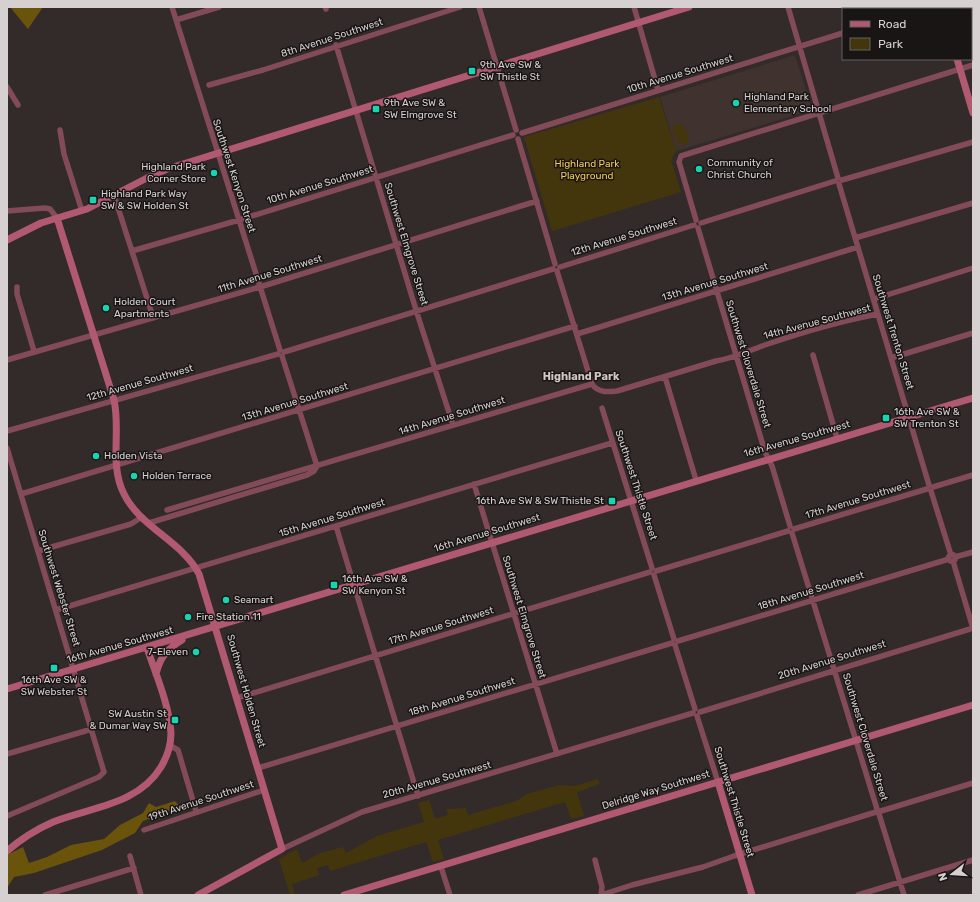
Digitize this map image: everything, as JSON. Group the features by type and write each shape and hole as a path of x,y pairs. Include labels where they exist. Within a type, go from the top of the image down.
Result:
{"street":[{"name":"Southwest Kenyon Street","path":"172,7 317,466"},
{"path":"176,20 219,7"},
{"name":"8th Avenue Southwest","path":"209,85 263,70 336,45 460,7"},
{"path":"479,7 592,384"},
{"path":"634,7 658,90"},
{"path":"7,240 41,223 82,211 167,170 688,7"},
{"name":"Southwest Trenton Street","path":"788,7 908,417 972,628"},
{"name":"10th Avenue Southwest","path":"132,251 239,220 516,134 521,137 522,133 842,33"},
{"name":"Southwest Elmgrove Street","path":"336,45 357,110 416,310 453,425"},
{"path":"957,60 973,113"},
{"path":"819,114 973,65"},
{"path":"7,87 18,105"},
{"name":"Southwest Cloverdale Street","path":"819,114 680,158 679,162 736,357 768,458 772,466 904,895"},
{"path":"60,130 64,154 82,211"},
{"name":"12th Avenue Southwest","path":"7,431 281,353 697,224 973,142"},
{"path":"114,195 153,317"},
{"name":"11th Avenue Southwest","path":"7,360 260,287 537,201"},
{"path":"855,238 973,203"},
{"path":"7,211 45,208 50,209 57,218"},
{"name":"Southwest Holden Street","path":"57,218 114,400 118,418 116,465 118,479 124,494 142,517 196,568 216,627 282,849"},
{"name":"13th Avenue Southwest","path":"577,334 858,247"},
{"name":"14th Avenue Southwest","path":"874,299 973,268"},
{"path":"17,287 17,294 34,351"},
{"name":"14th Avenue Southwest","path":"167,510 592,384 600,390 617,391 716,361 736,357 775,342 853,319 878,314"},
{"name":"13th Avenue Southwest","path":"21,494 575,326"},
{"path":"891,358 973,333"},
{"path":"813,355 837,438"},
{"path":"665,377 696,480"},
{"name":"16th Avenue Southwest","path":"7,689 190,635 768,458 973,398"},
{"name":"Southwest Thistle Street","path":"602,408 752,895"},
{"name":"15th Avenue Southwest","path":"56,610 612,442"},
{"name":"Southwest Webster Street","path":"7,448 104,768 99,777 7,816"},
{"name":"14th Avenue Southwest","path":"149,523 307,475 314,471 317,466"},
{"name":"17th Avenue Southwest","path":"237,698 973,475"},
{"name":"Southwest Elmgrove Street","path":"474,484 557,754"},
{"path":"38,552 131,524 142,517"},
{"path":"336,526 355,584 418,796"},
{"name":"18th Avenue Southwest","path":"258,768 973,552"},
{"name":"20th Avenue Southwest","path":"198,895 282,849 350,817 972,628"},
{"path":"156,674 158,664 165,652 190,635"},
{"path":"7,851 35,831 53,823 123,800 137,793 157,774 165,760 171,734 156,674 147,648"},
{"name":"Delridge Way Southwest","path":"344,895 973,705"},
{"path":"7,754 92,729"},
{"path":"169,744 178,750 196,811"},
{"path":"595,860 602,887 601,895 632,885 698,869 740,854 973,783"},
{"name":"19th Avenue Southwest","path":"144,830 196,811 264,790"},
{"path":"130,856 141,895"},
{"path":"858,895 973,860"},
{"path":"440,866 450,895"},
{"path":"45,895 134,868"}],"shaded area":[{"path":"10,7 43,7 28,29"},
{"name":"Highland Park Elementary School","path":"795,55 812,110 676,151 660,97"},
{"path":"175,801 180,807 143,821 135,833 102,850 34,873 14,877 7,888 7,855 23,847 29,863 47,857 71,845 104,839 120,825 143,813 149,803 156,807"}],"green space":[{"name":"Highland Park Playground","path":"659,97 676,151 671,160 681,192 552,231 524,137"},
{"path":"683,123 689,140 686,144 682,145 676,141 672,127"},
{"path":"598,779 600,784 577,792 584,816 571,819 565,802 438,840 444,859 433,862 426,842 330,871 328,865 317,868 319,875 292,884 295,895 290,895 279,859 297,849 302,863 320,853 343,847 346,853 377,836 424,822 418,803 429,800 435,819 448,815 446,809 466,808 468,815 516,801 527,794 559,785 575,786"}],"place":[{"name":"9th Ave SW & SW Thistle St","path":"472,71"},
{"name":"Highland Park Elementary School","path":"736,103"},
{"name":"9th Ave SW & SW Elmgrove St","path":"376,109"},
{"name":"Community of Christ Church","path":"699,169"},
{"name":"Highland Park Corner Store","path":"214,173"},
{"name":"Highland Park Way SW & SW Holden St","path":"93,200"},
{"name":"Holden Court Apartments","path":"106,308"},
{"name":"16th Ave SW & SW Trenton St","path":"886,418"},
{"name":"Holden Vista","path":"96,456"},
{"name":"Holden Terrace","path":"134,476"},
{"name":"16th Ave SW & SW Thistle St","path":"612,501"},
{"name":"16th Ave SW & SW Kenyon St","path":"334,585"},
{"name":"Seamart","path":"226,600"},
{"name":"Fire Station 11","path":"188,617"},
{"name":"7-Eleven","path":"196,652"},
{"name":"16th Ave SW & SW Webster St","path":"54,668"},
{"name":"SW Austin St & Dumar Way SW","path":"175,720"}],"district":[{"name":"Highland Park","path":"581,376"}]}
